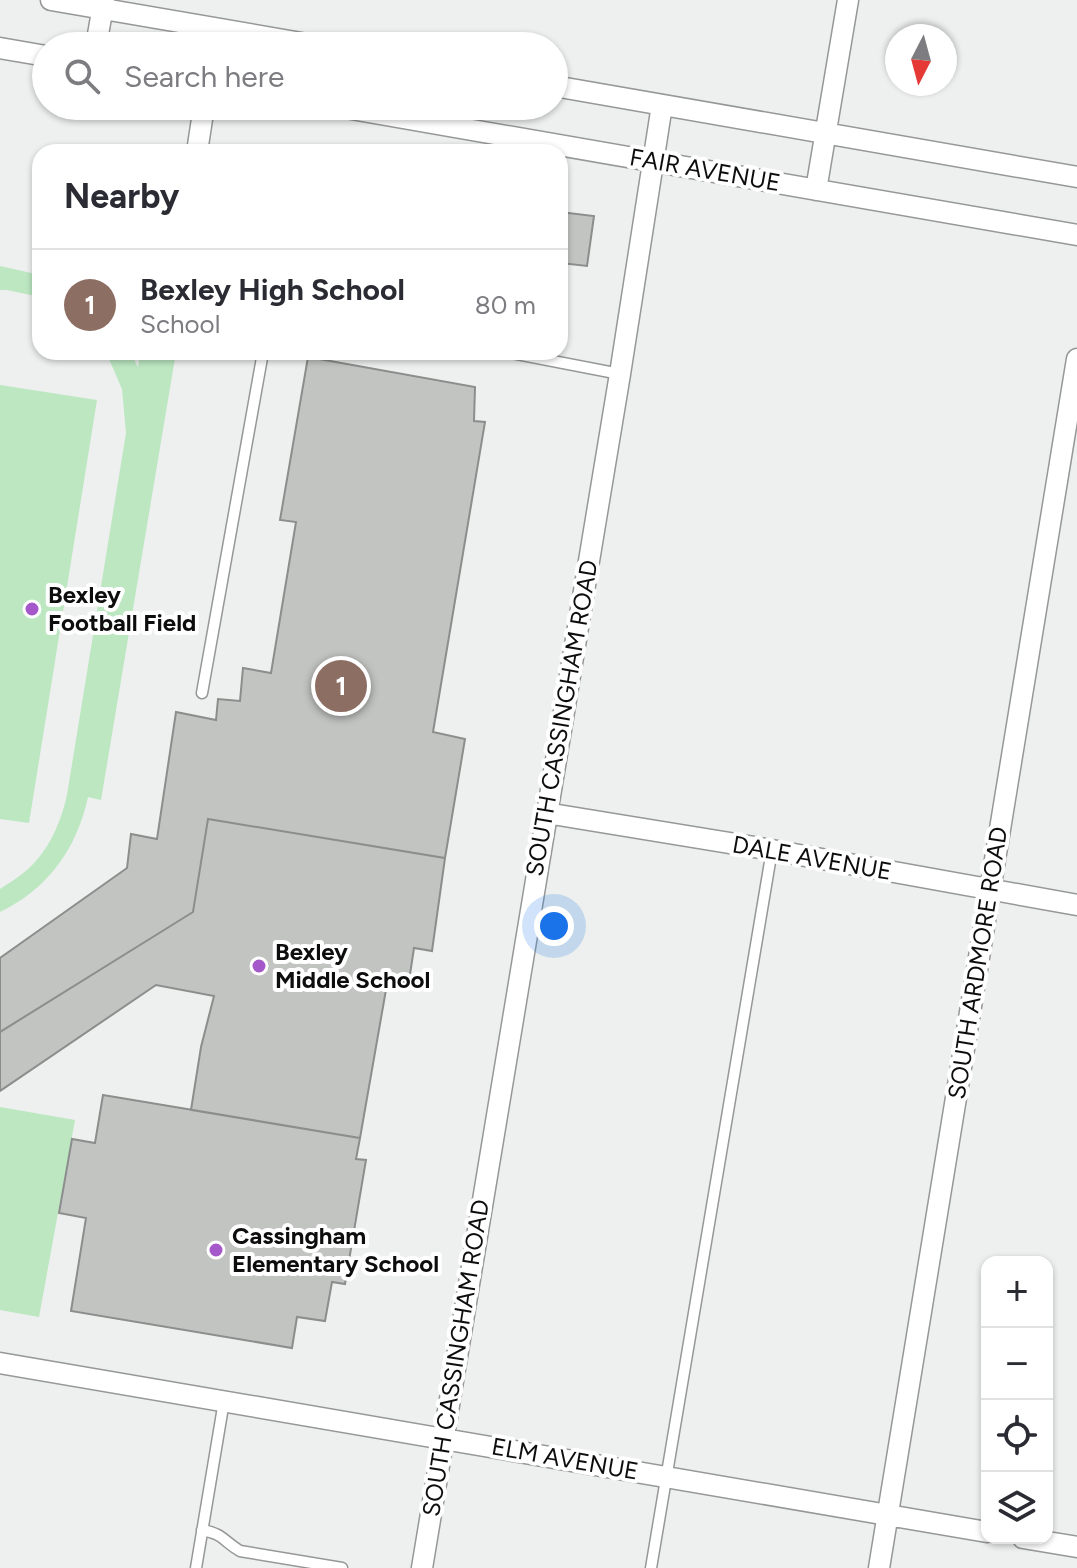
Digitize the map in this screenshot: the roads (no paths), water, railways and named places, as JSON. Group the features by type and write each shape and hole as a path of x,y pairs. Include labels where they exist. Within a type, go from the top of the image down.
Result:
{"street":[{"path":"51,0 103,4 247,32"},
{"path":"816,190 848,0"},
{"path":"98,32 103,4"},
{"path":"0,48 32,54"},
{"path":"568,88 1077,177"},
{"name":"SOUTH CASSINGHAM ROAD","path":"422,1568 662,105"},
{"path":"198,144 202,120"},
{"name":"FAIR AVENUE","path":"415,120 554,144"},
{"name":"FAIR AVENUE","path":"568,146 1077,235"},
{"name":"SOUTH ARDMORE ROAD","path":"879,1568 1077,359"},
{"name":"DALE AVENUE","path":"546,813 1077,905"},
{"name":"ELM AVENUE","path":"0,1365 981,1531"},
{"path":"1053,1543 1077,1547"}],"lane":[{"path":"202,693 262,360"},
{"path":"547,360 620,374"},
{"path":"651,1568 772,850"},
{"path":"196,1568 224,1401"},
{"path":"202,1530 217,1533 240,1551 342,1568"}],"place":[{"name":"Bexley Football Field","path":"32,609"},
{"name":"Bexley High School","path":"341,686"},
{"name":"Bexley Middle School","path":"259,966"},
{"name":"Cassingham Elementary School","path":"216,1250"}]}
